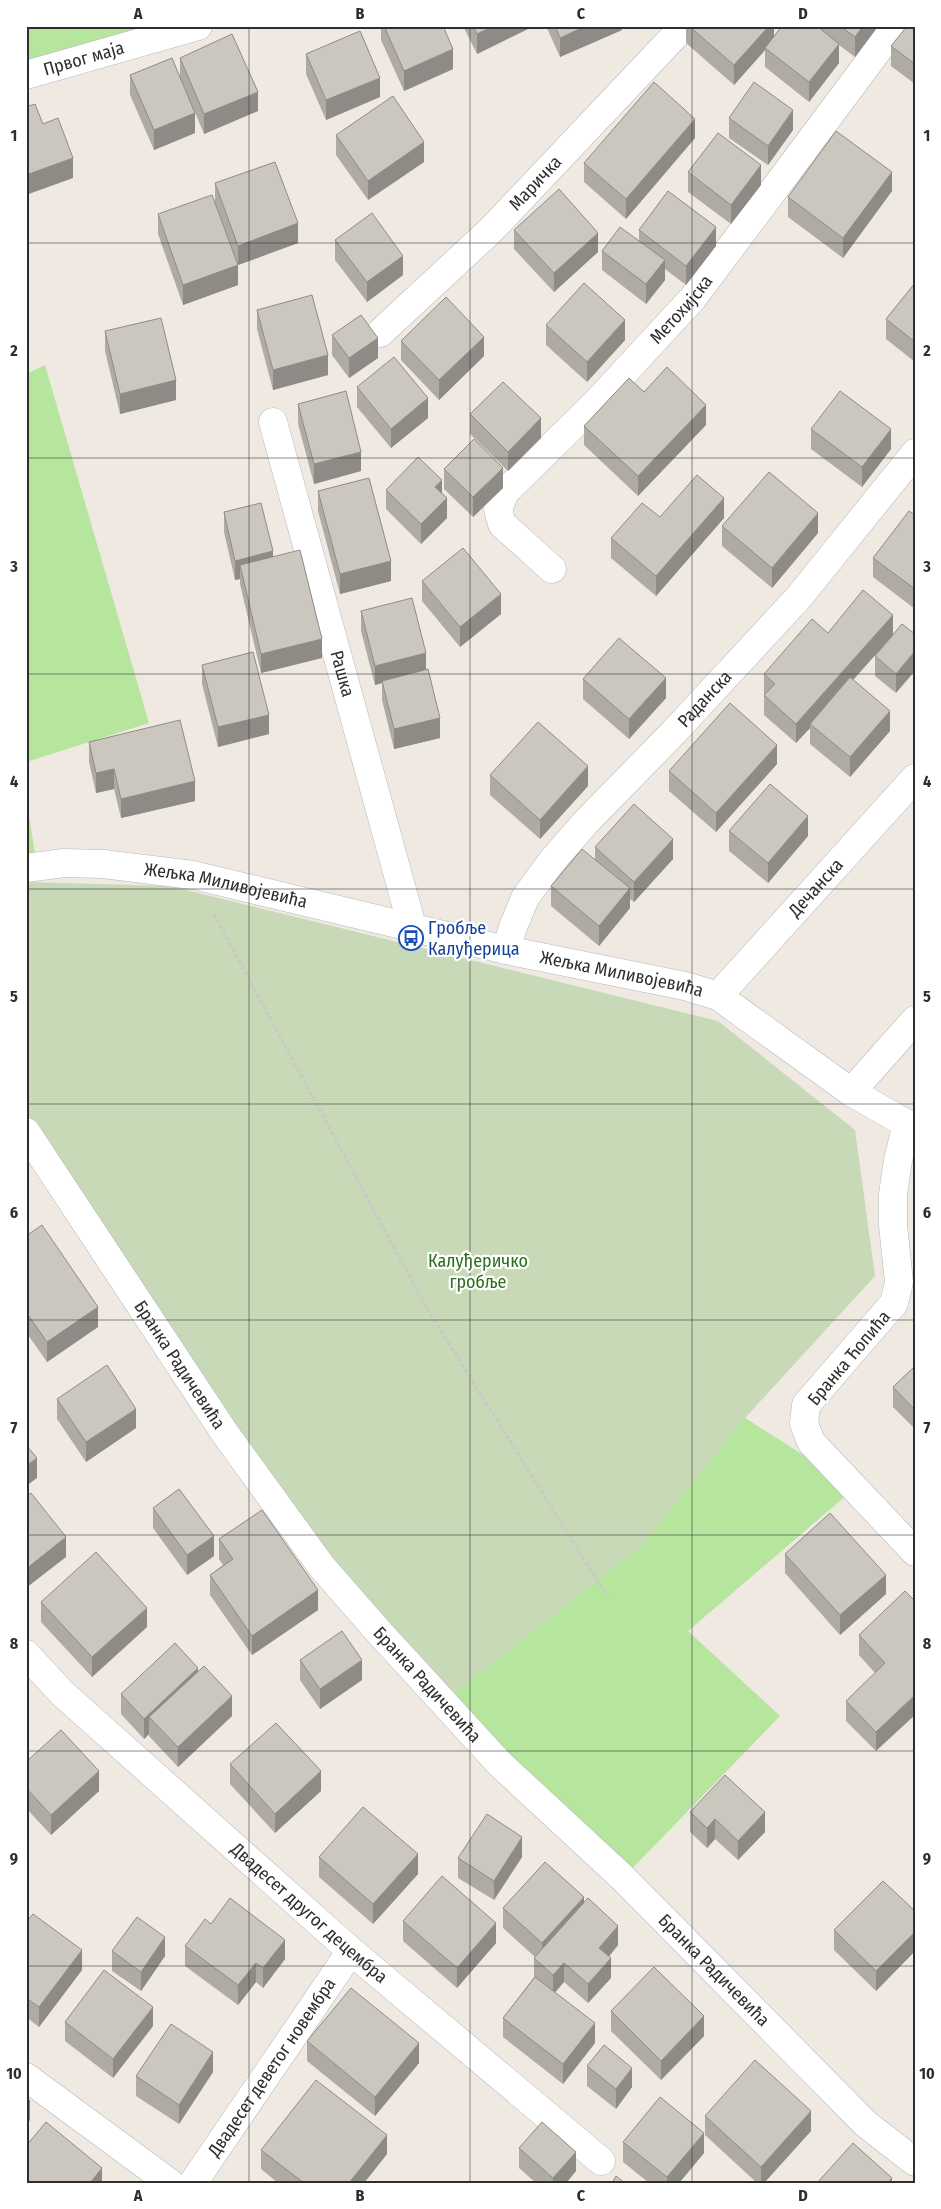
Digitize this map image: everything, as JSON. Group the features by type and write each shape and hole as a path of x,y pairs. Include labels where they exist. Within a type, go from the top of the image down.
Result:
{"street":[{"name":"Првог маја","path":"26,75 198,26"},
{"name":"Маричка","path":"380,333 491,230 684,26"},
{"name":"Метохијска","path":"552,569 502,524 498,509 505,492 597,402 692,298 896,26"},
{"name":"Рашка","path":"273,422 412,926"},
{"name":"Раданска","path":"506,950 513,927 526,898 552,861 586,822 674,732 799,597 915,453"},
{"name":"Дечанска","path":"718,996 915,778"},
{"name":"Жељка Миливојевића","path":"26,868 64,863 103,864 193,875 506,950 685,986 718,996 852,1092 911,1126"},
{"path":"852,1092 915,1020"},
{"name":"Бранка Ћопића","path":"911,1126 898,1160 893,1194 893,1225 899,1282 894,1302 806,1405 804,1424 811,1442 915,1552"},
{"name":"Бранка Радичевића","path":"26,1132 224,1432 322,1566 378,1631 500,1764 622,1878 866,2124 915,2162"},
{"name":"Двадесет другог децембра","path":"26,1654 62,1693 352,1951 601,2161"},
{"name":"Двадесет деветог новембра","path":"193,2183 352,1951"},
{"path":"26,2077 170,2183"}],"path":[{"path":"193,875 426,1307 606,1596"}],"green space":[{"path":"26,26 201,26 26,76"},
{"path":"45,365 149,723 26,762 26,374"},
{"path":"26,797 37,866 26,867"},
{"name":"Калуђеричко гробље","path":"26,882 170,886 718,1021 855,1130 875,1276 745,1418 641,1546 443,1702 224,1432 26,1112"},
{"path":"745,1418 855,1488 688,1631 780,1716 623,1878 443,1702 641,1546"}],"building":[{"path":"384,26 443,26 453,49 404,71"},
{"path":"473,26 494,26 477,34"},
{"path":"555,26 586,26 560,38"},
{"path":"689,26 769,26 734,65"},
{"path":"782,26 817,26 839,44 809,82 765,48"},
{"path":"840,26 863,26 855,37"},
{"path":"907,26 915,26 915,64 891,46"},
{"path":"360,31 380,78 326,100 306,54"},
{"path":"232,34 258,92 204,114 180,58"},
{"path":"172,58 195,113 154,130 130,75"},
{"path":"654,82 695,119 626,199 584,163"},
{"path":"754,82 793,110 768,146 729,118"},
{"path":"393,96 424,142 368,181 336,135"},
{"path":"35,104 43,124 58,118 73,158 26,175 26,107"},
{"path":"836,131 892,172 843,238 788,197"},
{"path":"718,133 761,165 731,205 688,172"},
{"path":"275,162 298,223 238,246 215,183"},
{"path":"559,189 598,233 554,273 514,230"},
{"path":"668,191 716,227 686,266 639,230"},
{"path":"212,195 238,265 183,285 158,214"},
{"path":"372,213 403,256 367,282 335,240"},
{"path":"620,227 665,260 646,284 602,251"},
{"path":"584,283 625,320 587,362 546,325"},
{"path":"915,283 915,342 886,319"},
{"path":"312,295 328,355 273,370 257,310"},
{"path":"446,297 484,337 439,380 401,341"},
{"path":"361,315 378,338 349,358 332,335"},
{"path":"161,318 176,380 120,394 105,331"},
{"path":"394,357 428,398 391,429 357,387"},
{"path":"667,367 706,405 638,476 584,426 629,378 644,392"},
{"path":"503,382 541,418 508,452 470,414"},
{"path":"346,391 361,452 314,464 298,404"},
{"path":"840,391 891,429 862,467 811,429"},
{"path":"474,439 503,468 473,497 444,469"},
{"path":"418,457 442,480 435,487 447,498 421,524 386,490"},
{"path":"769,472 818,513 772,568 722,526"},
{"path":"697,475 724,498 656,576 611,538 642,503 660,517"},
{"path":"369,478 391,561 340,574 318,491"},
{"path":"261,503 273,551 235,561 224,512"},
{"path":"909,511 915,515 915,589 873,558"},
{"path":"463,548 501,594 460,627 422,581"},
{"path":"300,550 322,639 261,654 240,565"},
{"path":"863,590 893,615 796,724 764,695 775,684 764,674 812,619 828,633"},
{"path":"412,598 426,653 375,666 361,611"},
{"path":"902,624 915,634 915,651 896,674 875,656"},
{"path":"619,638 666,678 629,719 583,679"},
{"path":"253,652 269,715 218,727 202,665"},
{"path":"428,669 440,718 394,729 382,681"},
{"path":"850,677 890,711 850,757 810,724"},
{"path":"730,703 777,745 716,813 669,771"},
{"path":"180,720 195,781 121,799 114,769 96,773 89,742"},
{"path":"538,722 588,766 540,820 490,775"},
{"path":"770,784 808,816 768,863 729,831"},
{"path":"634,804 673,839 634,882 595,847"},
{"path":"582,849 630,888 599,926 551,886"},
{"path":"42,1225 98,1307 47,1342 26,1312 26,1236"},
{"path":"107,1365 136,1409 86,1442 57,1399"},
{"path":"915,1366 915,1410 893,1387"},
{"path":"26,1445 37,1458 26,1466"},
{"path":"179,1489 214,1536 187,1555 153,1508"},
{"path":"31,1493 66,1537 26,1569 26,1497"},
{"path":"262,1510 318,1590 252,1636 210,1575 233,1559 219,1539"},
{"path":"830,1513 886,1575 840,1615 785,1554"},
{"path":"96,1552 147,1608 92,1657 41,1602"},
{"path":"905,1591 915,1601 915,1695 876,1732 846,1701 885,1663 859,1635"},
{"path":"342,1631 362,1660 320,1689 300,1660"},
{"path":"175,1643 198,1668 144,1719 121,1694"},
{"path":"204,1666 232,1696 178,1747 149,1717"},
{"path":"276,1723 321,1771 275,1814 230,1764"},
{"path":"61,1730 99,1771 51,1815 26,1788 26,1762"},
{"path":"725,1775 765,1812 738,1841 715,1819 707,1828 690,1812"},
{"path":"363,1807 418,1854 373,1904 319,1857"},
{"path":"487,1814 522,1837 494,1881 458,1858"},
{"path":"545,1862 584,1897 542,1943 503,1908"},
{"path":"442,1876 496,1923 457,1968 403,1921"},
{"path":"883,1881 915,1911 915,1932 876,1971 834,1930"},
{"path":"230,1898 285,1940 263,1968 256,1963 238,1985 185,1946 205,1919 211,1924"},
{"path":"588,1898 618,1926 599,1948 611,1958 588,1984 564,1963 553,1975 534,1958"},
{"path":"33,1914 82,1950 39,2007 26,1998 26,1922"},
{"path":"137,1917 165,1937 141,1972 112,1951"},
{"path":"654,1967 704,2016 661,2061 611,2011"},
{"path":"104,1970 153,2007 113,2059 65,2022"},
{"path":"535,1977 595,2023 563,2064 503,2018"},
{"path":"351,1988 419,2043 375,2097 307,2041"},
{"path":"171,2024 213,2052 179,2105 136,2076"},
{"path":"604,2045 632,2068 616,2089 587,2066"},
{"path":"755,2060 811,2111 761,2167 705,2116"},
{"path":"316,2080 387,2135 349,2183 304,2183 261,2150"},
{"path":"660,2097 704,2133 667,2177 623,2142"},
{"path":"26,2098 30,2101 26,2106"},
{"path":"46,2122 102,2168 90,2183 26,2183 26,2146"},
{"path":"542,2122 576,2152 553,2178 519,2148"},
{"path":"853,2143 892,2178 888,2183 817,2183"},
{"path":"616,2176 625,2183 612,2183"}],"place":[{"name":"Гробље Калуђерица","path":"411,938"}]}
